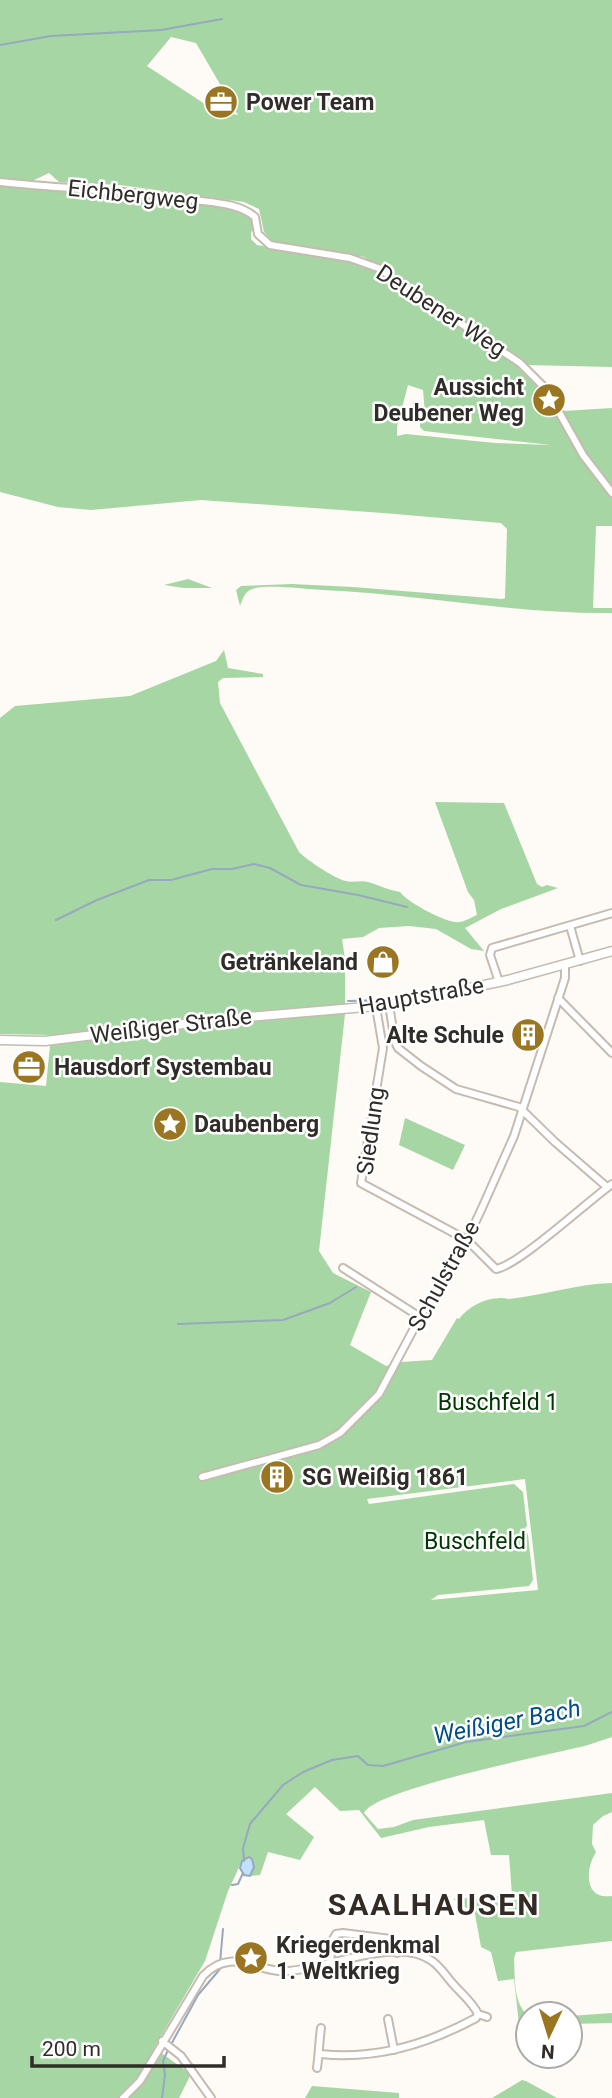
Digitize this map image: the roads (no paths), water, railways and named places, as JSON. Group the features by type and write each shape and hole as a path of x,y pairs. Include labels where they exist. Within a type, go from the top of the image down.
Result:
{"street":[{"name":"Eichbergweg","path":"0,182 142,192 229,205 251,214 258,225"},
{"name":"Deubener Weg","path":"258,225 261,239 270,245 349,258 378,268 520,363 546,389 583,455 612,493"},
{"name":"Hauptstraße","path":"499,982 490,956 492,948 612,913"},
{"path":"570,926 580,961"},
{"name":"Hauptstraße","path":"342,1009 389,1005 499,982 612,951"},
{"name":"Schulstraße","path":"202,1477 307,1449 340,1433 379,1394 420,1317 467,1241 514,1136 565,978 565,965"},
{"path":"558,998 612,1053"},
{"path":"389,1005 398,1048 447,1084 464,1092 519,1107 610,1185 521,1256 501,1268 492,1267 467,1241"},
{"name":"Siedlung","path":"376,1007 383,1044 361,1183 467,1241"},
{"name":"Weißiger Straße","path":"0,1040 45,1041 224,1019 342,1009"},
{"path":"383,1044 395,1042"},
{"path":"343,1268 420,1317"},
{"path":"330,1963 332,1941 336,1934 391,1939 397,1952"},
{"path":"123,2098 140,2081 167,2045 176,2019 203,1976 214,1966 224,1963 242,1962 285,1972 362,1956 397,1952 420,1955 433,1961 478,2014 487,2017"},
{"path":"321,2054 355,2056 394,2050 443,2035 478,2014"},
{"path":"388,2019 394,2050"},
{"path":"317,2068 321,2054 321,2028"},
{"path":"167,2045 181,2056 211,2098"}],"water":[{"path":"249,1857 254,1867 250,1876 244,1875 240,1868 242,1861"}],"waterway":[{"path":"0,45 51,36 161,30 222,19"},
{"path":"56,920 97,900 149,880 171,880 212,869 232,869 254,864 270,868 301,885 407,907"},
{"path":"348,1001 382,1000"},
{"path":"178,1324 283,1320 330,1303 356,1287"},
{"name":"Weißiger Bach","path":"244,1861 243,1848 250,1824 283,1785 303,1772 332,1760 358,1756 368,1765 383,1766 466,1742 584,1726 612,1712"},
{"name":"Weißiger Bach","path":"232,1885 238,1884 243,1873"},
{"name":"Weißiger Bach","path":"220,1963 223,1929"},
{"name":"Weißiger Bach","path":"162,2098 165,2075 163,2061 198,1995 220,1969"}],"place":[{"name":"Power Team","path":"221,102"},
{"name":"Aussicht Deubener Weg","path":"549,400"},
{"name":"Getränkeland","path":"383,962"},
{"name":"Alte Schule","path":"528,1035"},
{"name":"Hausdorf Systembau","path":"29,1067"},
{"name":"Daubenberg","path":"170,1124"},
{"name":"SG Weißig 1861","path":"277,1477"},
{"name":"Kriegerdenkmal 1. Weltkrieg","path":"251,1958"}],"district":[{"name":"SAALHAUSEN","path":"434,1904"}],"park label":[{"name":"Buschfeld 1","path":"498,1402"},
{"name":"Buschfeld","path":"475,1541"}]}
